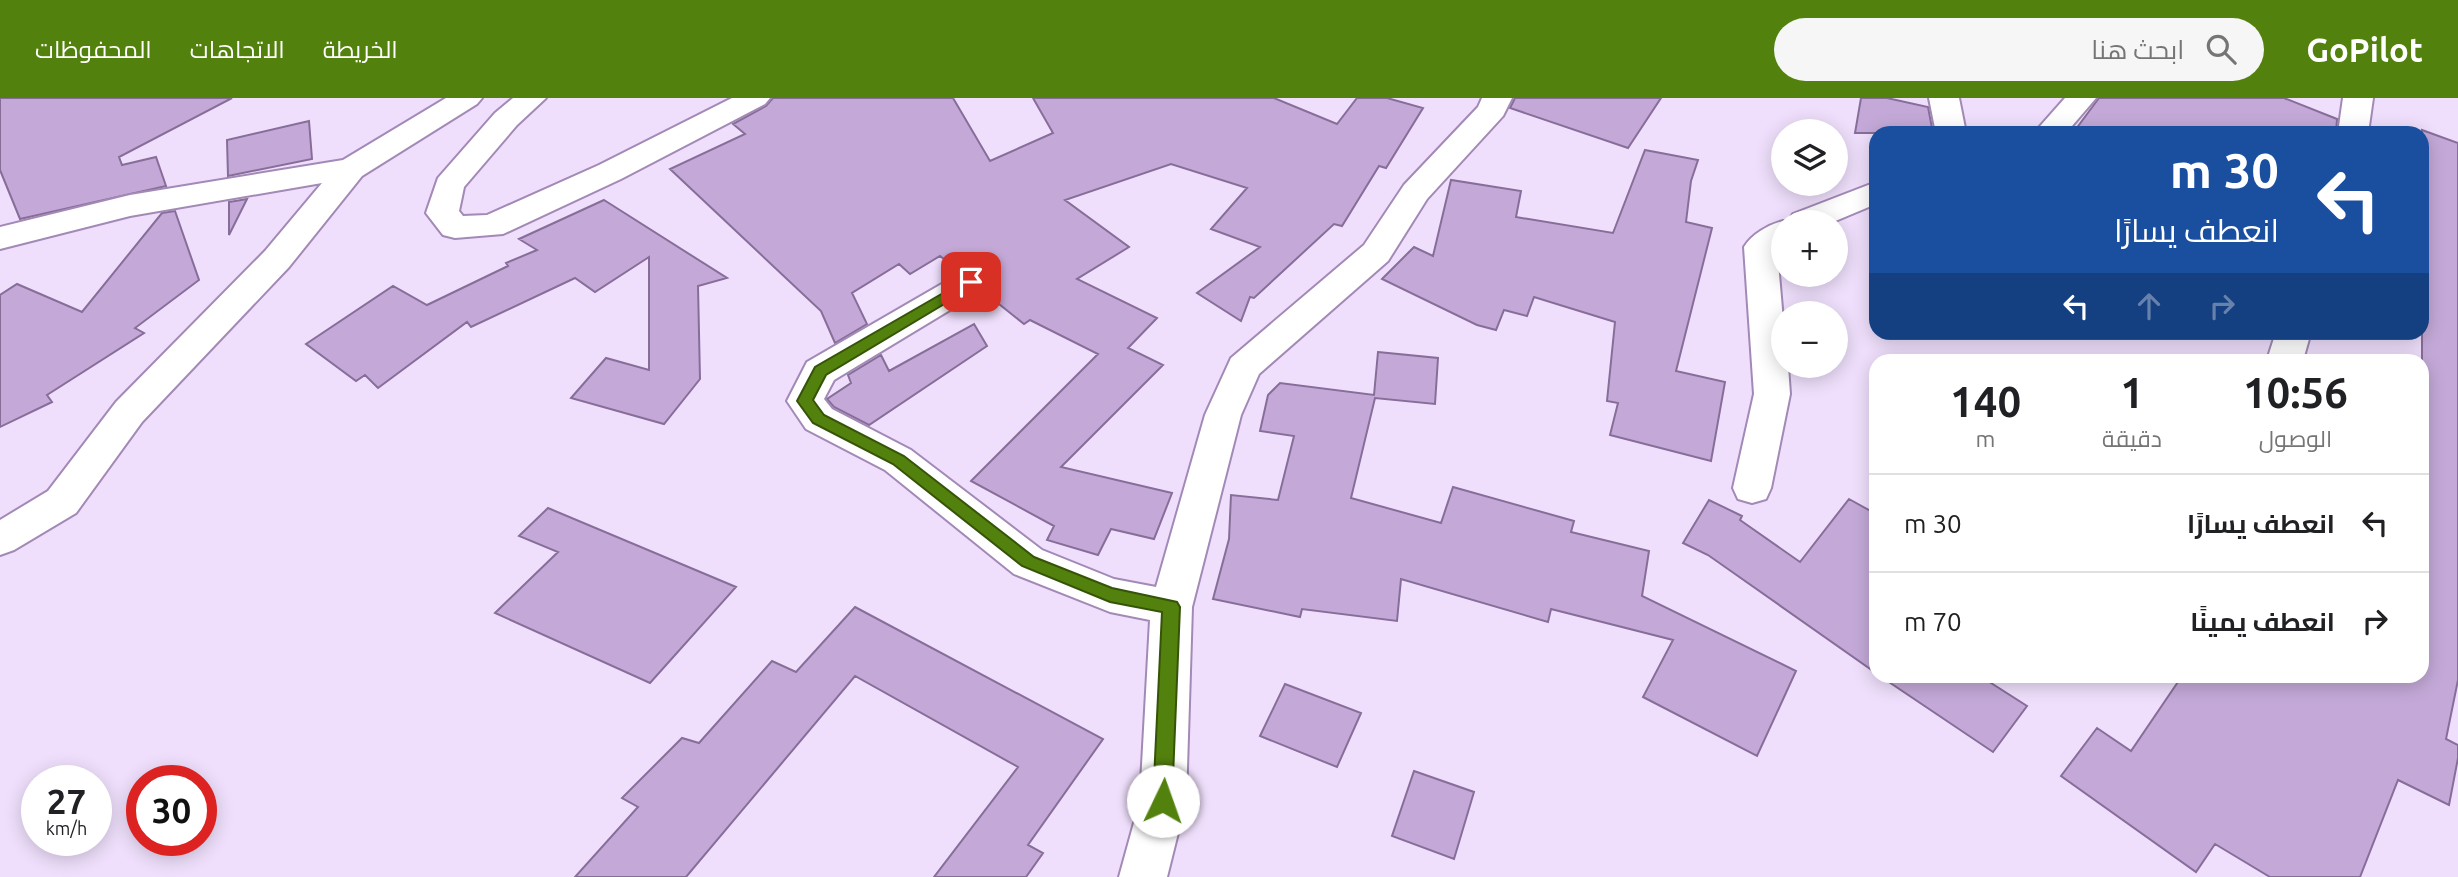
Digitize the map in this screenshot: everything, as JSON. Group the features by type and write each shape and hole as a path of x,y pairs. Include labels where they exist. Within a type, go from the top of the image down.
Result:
{"street":[{"path":"0,539 62,502 129,412 278,259 351,169 467,98"},
{"path":"531,98 506,119 449,185 442,213 455,227 492,226 610,172 755,98"},
{"path":"1143,877 1163,801 1171,607 1223,415 1244,367 1376,253 1415,192 1492,110 1497,98"},
{"path":"1944,98 1950,126"},
{"path":"2055,126 2081,98"},
{"path":"2354,126 2358,98"},
{"path":"0,237 72,216 189,193 351,169"},
{"path":"1833,210 1869,195"},
{"path":"1752,488 1772,394 1760,247 1771,240"},
{"path":"971,282 820,371 805,401 819,419 898,460 1028,562 1110,595 1171,607"}],"building":[{"path":"0,98 232,98 119,157 122,165 156,157 166,186 20,219 0,170"},
{"path":"773,98 953,98 990,161 1053,133 1033,98 1274,98 1337,124 1357,98 1387,98 1423,108 1386,168 1379,166 1342,226 1334,224 1254,298 1250,297 1241,321 1197,293 1260,247 1211,229 1247,188 1171,164 1065,200 1129,247 1077,279 1157,318 1128,348 1163,365 1061,467 1172,493 1154,539 1111,529 1098,555 1047,540 1054,526 971,481 1098,354 1030,320 1024,324 984,292 990,283 985,273 972,268 959,271 940,256 910,274 899,264 852,293 867,324 835,343 821,311 670,169 745,134 733,124 766,106"},
{"path":"1515,98 1661,98 1628,148 1510,108"},
{"path":"1861,98 1887,98 1928,107 1932,126 1869,126 1869,133 1855,133"},
{"path":"2099,98 2284,98 2337,119 2336,126 2078,126"},
{"path":"309,121 312,159 228,176 227,140"},
{"path":"2429,133 2458,143 2458,680 2446,739 2458,745 2458,758 2449,805 2398,780 2360,877 2270,877 2215,844 2196,872 2061,776 2097,728 2131,751 2177,683 2429,683 2429,354 2422,354 2422,340 2429,340"},
{"path":"1645,150 1698,160 1691,181 1686,222 1712,228 1676,371 1725,382 1711,461 1610,435 1618,403 1607,401 1615,322 1534,297 1527,316 1504,310 1496,330 1477,325 1382,279 1414,247 1433,256 1451,180 1521,191 1516,217 1613,233"},
{"path":"247,199 229,235 229,202"},
{"path":"604,200 727,278 698,286 700,379 664,424 571,398 606,358 649,370 649,257 595,292 575,278 471,327 467,322 378,388 365,375 356,381 306,344 393,286 427,305 508,266 506,263 537,250 519,239"},
{"path":"175,211 199,280 135,328 144,333 47,395 52,402 0,427 0,295 17,284 82,312 162,213"},
{"path":"974,324 987,346 869,425 834,407 827,399 851,383 848,375 881,355 889,371"},
{"path":"1378,352 1438,358 1435,404 1375,398 1351,498 1441,523 1453,487 1574,521 1571,532 1649,551 1642,596 1796,671 1757,756 1643,697 1673,640 1551,609 1548,622 1401,579 1397,621 1302,609 1300,617 1213,599 1229,539 1231,495 1278,500 1294,436 1260,431 1268,395 1280,383 1374,395"},
{"path":"1849,499 1869,510 1869,668 1708,555 1683,543 1709,500 1742,516 1740,520 1800,562"},
{"path":"548,508 736,587 650,683 495,613 558,552 519,536"},
{"path":"855,607 1103,739 1028,845 1043,853 1026,877 934,877 1018,767 855,676 686,877 575,877 638,807 622,798 682,738 699,743 772,661 796,672"},
{"path":"1890,683 1991,683 2027,706 1993,752"},
{"path":"1285,684 1361,713 1337,767 1260,736"},
{"path":"1414,771 1474,792 1454,859 1392,836"}],"route":[{"path":"971,282 919,310 820,371 805,401 819,419 898,460 1028,562 1110,595 1171,607 1163,801"}]}
